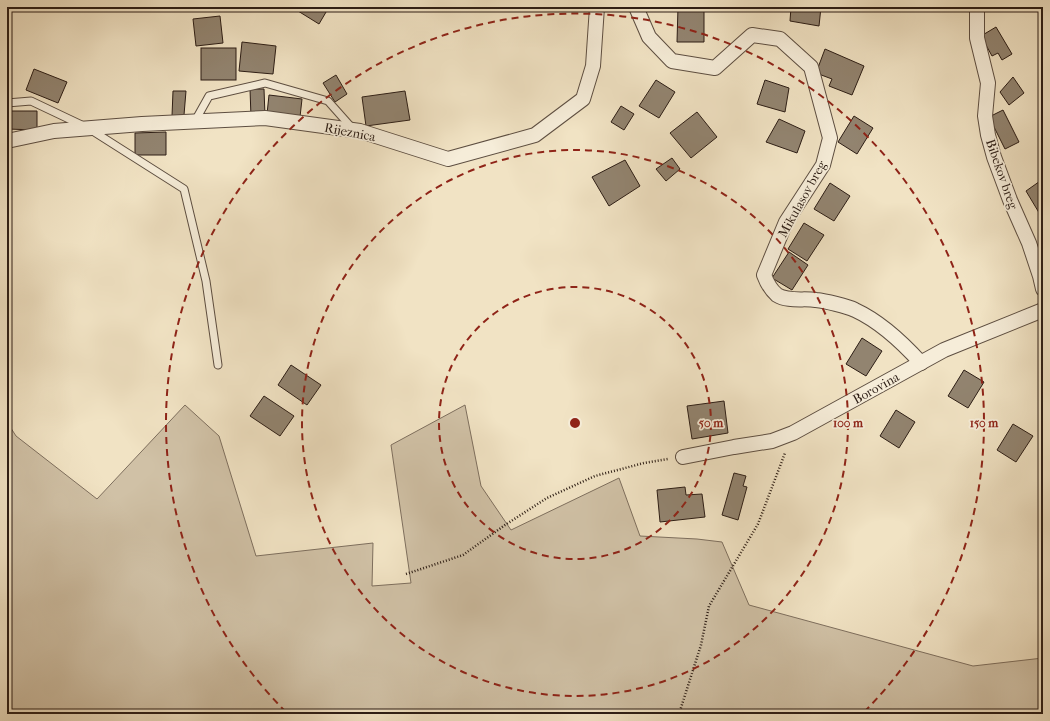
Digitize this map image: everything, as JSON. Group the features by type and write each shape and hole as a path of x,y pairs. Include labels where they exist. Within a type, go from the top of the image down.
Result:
{"street":[{"name":"Rijeznica","path":"7,141 54,131 265,118 360,131 448,159 535,134 583,99 593,66 597,7"},
{"name":"Mikulasov breg","path":"636,7 649,37 672,61 714,68 752,35 780,39 811,67 830,138 823,165 786,222 764,275 768,285 778,295 787,299 817,300 854,309 879,325 901,342 921,363"},
{"name":"Bibekov breg","path":"977,7 977,38 988,83 985,116 988,135 996,164 1029,243 1043,290"},
{"name":"Borovina","path":"683,457 772,441 793,433 944,350 1043,310"}],"lane":[{"path":"195,122 210,96 265,83 328,100 354,130"},
{"path":"7,103 31,101 88,128 184,189 206,281 218,365"}],"path":[{"path":"679,714 701,645 709,606 758,524 793,433"},
{"path":"406,574 464,555 505,525 547,498 594,476 644,463 683,457"}],"shaded area":[{"path":"185,405 219,436 256,556 373,543 372,586 411,583 391,445 465,405 481,486 511,530 619,478 640,536 722,542 749,605 973,666 1043,658 1043,714 7,714 7,422 16,436 97,499"}],"building":[{"path":"300,7 329,7 319,24 298,11"},
{"path":"678,7 704,7 704,42 677,42"},
{"path":"791,7 821,7 819,26 790,21"},
{"path":"220,16 223,43 196,46 193,19"},
{"path":"996,27 1012,54 1002,60 998,53 992,56 981,36"},
{"path":"242,42 276,46 273,74 239,71"},
{"path":"201,48 236,48 236,80 201,80"},
{"path":"825,49 864,66 852,95 829,86 832,79 816,73"},
{"path":"34,69 67,82 58,103 26,90"},
{"path":"336,75 347,94 335,102 323,83"},
{"path":"1013,77 1024,93 1009,105 1000,92"},
{"path":"656,80 675,92 659,118 639,106"},
{"path":"765,80 789,88 785,112 757,104"},
{"path":"250,89 264,89 265,116 251,117"},
{"path":"173,91 186,91 184,115 172,116"},
{"path":"405,91 410,120 366,126 362,97"},
{"path":"269,95 302,99 300,117 267,114"},
{"path":"621,106 634,114 624,130 611,122"},
{"path":"1003,110 1019,142 1005,149 989,117"},
{"path":"7,111 37,111 37,130 7,129"},
{"path":"697,112 717,137 691,158 670,133"},
{"path":"854,116 873,128 857,154 838,142"},
{"path":"779,119 805,131 797,153 766,142"},
{"path":"166,132 166,155 135,155 135,133"},
{"path":"672,158 680,169 666,181 656,169"},
{"path":"625,160 640,186 609,206 592,177"},
{"path":"1043,179 1043,214 1041,216 1026,191"},
{"path":"830,183 850,196 834,221 814,209"},
{"path":"804,223 824,235 807,261 788,249"},
{"path":"789,252 808,265 792,290 772,278"},
{"path":"862,338 882,351 866,376 846,364"},
{"path":"291,365 321,385 307,405 278,385"},
{"path":"964,370 984,382 968,408 948,396"},
{"path":"264,396 294,416 280,436 250,416"},
{"path":"724,401 728,433 692,439 687,406"},
{"path":"896,410 915,422 899,448 880,436"},
{"path":"1013,424 1033,436 1016,462 997,450"},
{"path":"734,473 746,476 743,486 747,487 738,520 722,515"},
{"path":"685,487 686,495 702,494 705,517 660,522 657,490"}]}
